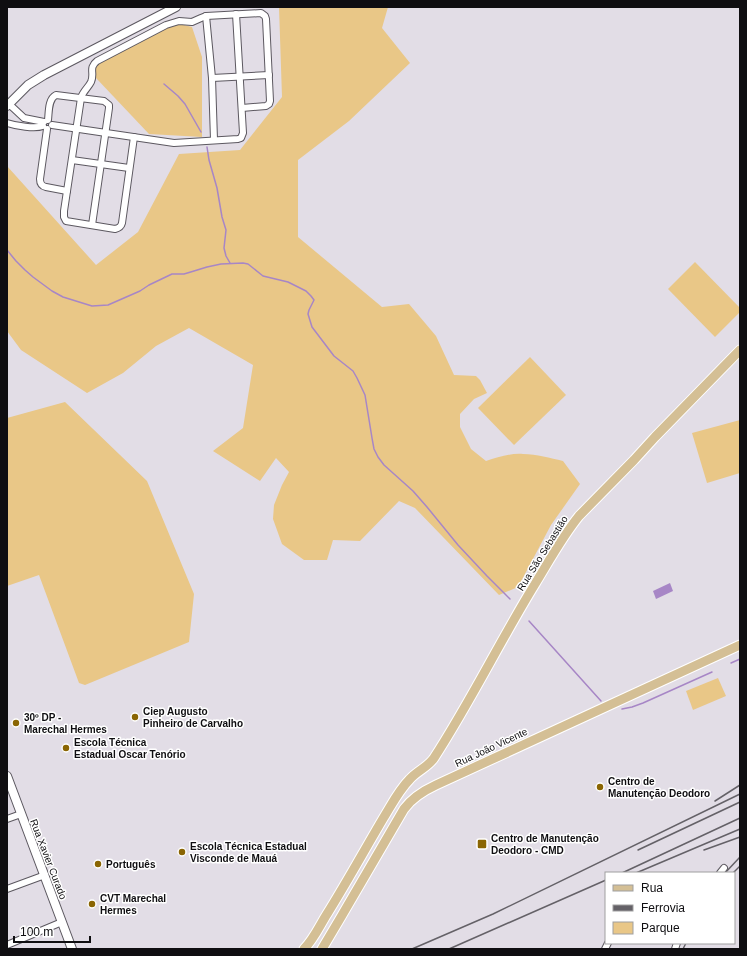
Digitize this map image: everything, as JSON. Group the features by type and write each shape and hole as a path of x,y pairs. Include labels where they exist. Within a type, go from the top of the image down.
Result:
{"main road":[{"path":"8,105 28,85 44,75 176,7"},
{"name":"Rua São Sebastião","path":"330,910 401,790 414,776 429,765 434,758 523,604 573,524 579,516 740,350"},
{"name":"Rua João Vicente","path":"322,949 407,805 420,793 536,738 740,645"},
{"name":"Rua Xavier Curado","path":"7,776 72,949"},
{"path":"304,949 311,941 330,910 341,917"}],"street":[{"path":"134,137 122,223 120,226 115,229 65,220 64,215 67,190 81,98 83,92 92,80 92,68 97,61 169,24 178,21 192,22 206,16 259,12 265,16 266,19 271,98 269,104 265,106 242,108"},
{"path":"8,105 24,118 47,125 174,143 238,139 242,137 243,133 236,14"},
{"path":"206,16 212,78 214,140"},
{"path":"212,78 269,75"},
{"path":"67,190 46,187 40,183 51,100 54,96 60,95 104,101 109,105 109,108 92,225"},
{"path":"7,123 40,127 47,125"},
{"path":"72,160 130,168"},
{"path":"7,819 21,814"},
{"path":"7,889 45,875"},
{"path":"7,945 62,922"}],"green space":[{"path":"279,7 388,7 382,28 410,63 349,121 298,160 298,237 382,307 409,304 436,336 454,375 476,376 480,380 487,393 474,399 460,414 460,427 471,449 486,461 514,454 528,454 563,461 580,484 551,525 518,587 499,595 415,508 399,501 360,541 333,540 327,560 304,560 282,544 273,519 274,505 289,472 276,458 260,481 213,451 243,428 253,365 189,328 156,346 123,373 87,393 21,350 7,331 7,166 96,265 138,232 179,154 240,150 282,97"},
{"path":"180,24 192,27 202,57 202,137 149,134 96,78 96,65 171,26"},
{"path":"695,262 740,308 740,312 715,337 668,289"},
{"path":"530,357 566,395 514,445 478,408"},
{"path":"65,402 147,481 194,594 189,642 85,685 79,683 39,575 7,586 7,418"},
{"path":"740,420 740,473 707,483 692,433"},
{"path":"718,678 726,696 693,710 686,691"}],"shaded area":[{"path":"670,583 673,591 656,599 653,591"}],"waterway":[{"path":"164,84 185,104 201,132"},
{"path":"207,147 226,230 224,248 230,263"},
{"path":"7,250 25,270 52,291 63,297 92,306 108,305 140,291 172,274 184,274 221,264 248,264 263,276 288,282 306,291 314,300 308,314 312,327 334,356 353,371 365,395 374,449 378,457 384,465 413,491 458,545 510,599"},
{"path":"529,621 601,701"},
{"path":"731,663 740,659"},
{"path":"622,709 643,703 712,672"}],"railway":[{"path":"715,801 740,785"},
{"path":"412,949 493,914 740,794"},
{"path":"638,850 740,802"},
{"path":"624,872 740,818"},
{"path":"638,872 740,829"},
{"path":"704,850 740,837"},
{"path":"726,872 740,857"},
{"path":"734,872 740,866"},
{"path":"449,949 605,880"},
{"path":"683,949 686,944"}],"place":[{"name":"Ciep Augusto Pinheiro de Carvalho","path":"135,717"},
{"name":"30º DP - Marechal Hermes","path":"16,723"},
{"name":"Escola Técnica Estadual Oscar Tenório","path":"66,748"},
{"name":"Centro de Manutenção Deodoro","path":"600,787"},
{"name":"Centro de Manutenção Deodoro - CMD","path":"482,844"},
{"name":"Escola Técnica Estadual Visconde de Mauá","path":"182,852"},
{"name":"Português","path":"98,864"},
{"name":"CVT Marechal Hermes","path":"92,904"}]}
